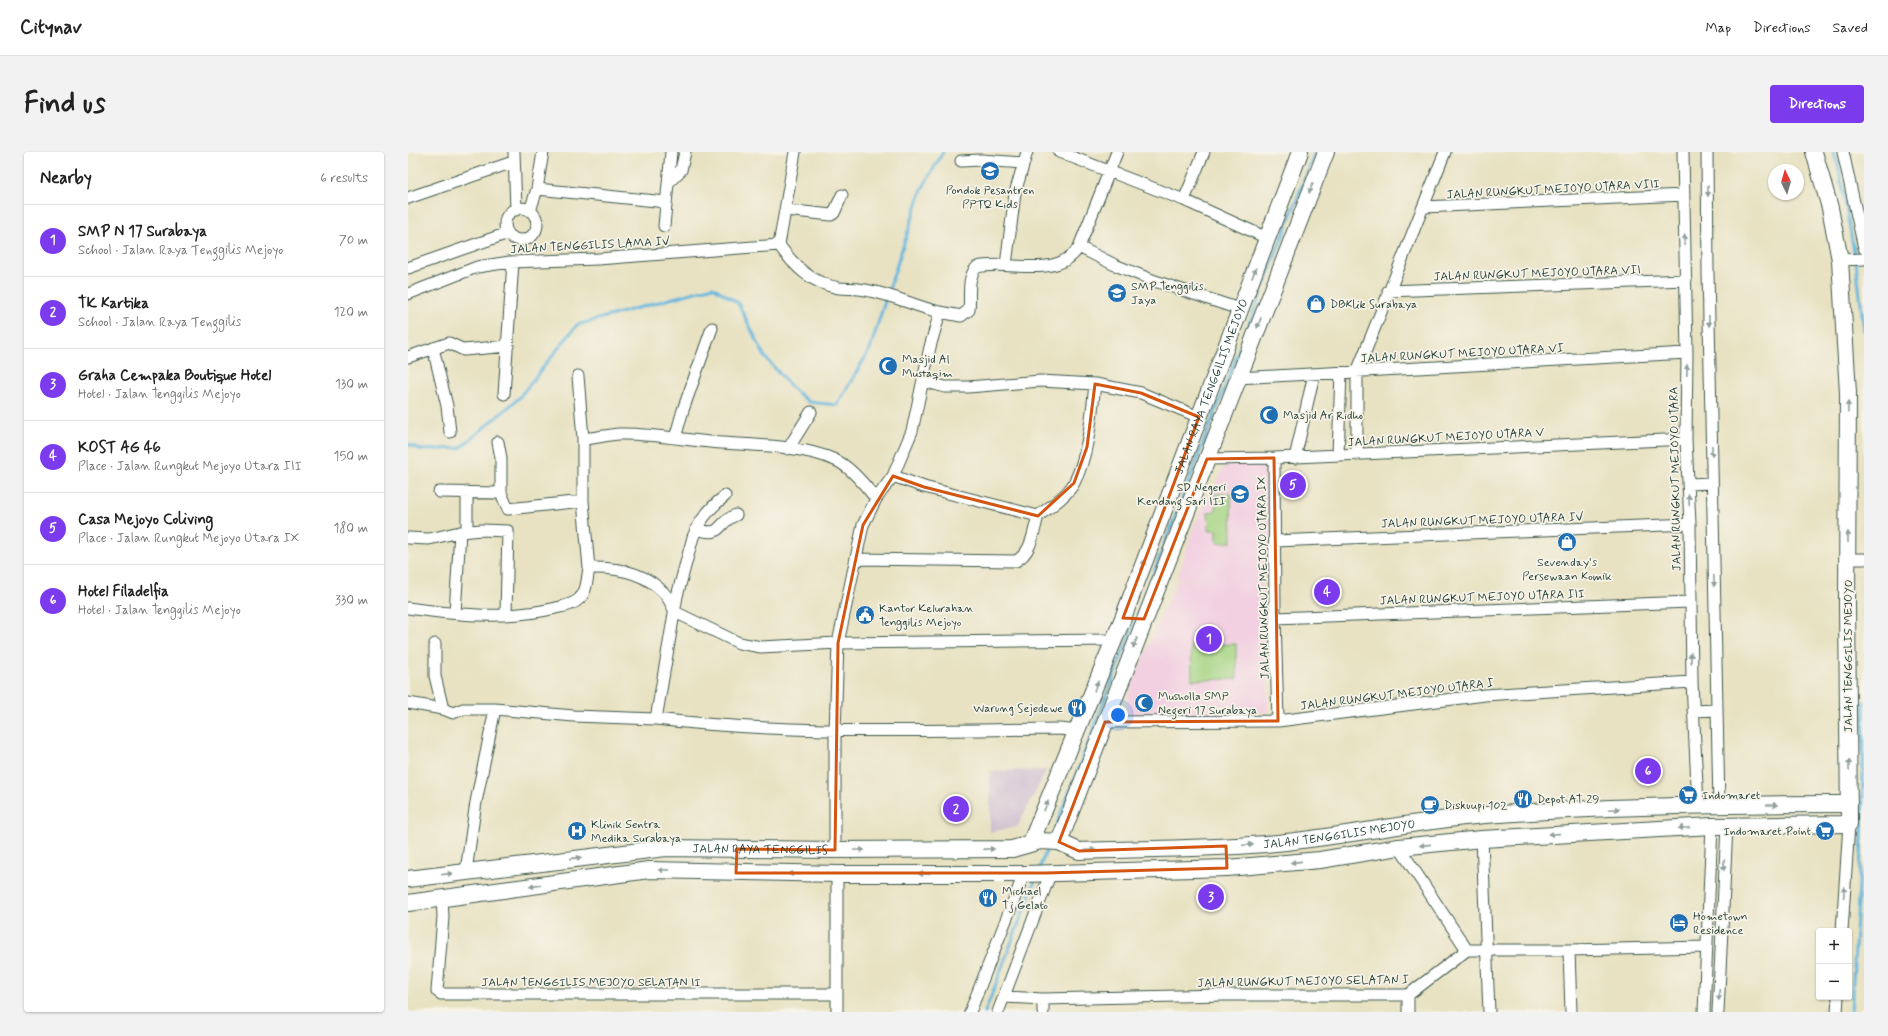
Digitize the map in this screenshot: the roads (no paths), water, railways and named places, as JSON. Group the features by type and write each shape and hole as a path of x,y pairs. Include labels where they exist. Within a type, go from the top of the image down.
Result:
{"main road":[{"name":"JALAN RAYA TENGGILIS MEJOYO","path":"1046,842 1078,731 1113,640 1134,619 1207,459 1238,378 1258,294 1267,238 1300,152"},
{"name":"JALAN RAYA TENGGILIS MEJOYO","path":"1046,842 1105,722 1134,619 1199,417 1240,310 1258,294 1326,152"},
{"name":"JALAN TENGGILIS MEJOYO","path":"1046,842 1079,851 1226,846 1265,844 1355,834 1483,816 1577,810 1719,805 1849,804 1855,559 1843,260 1814,152"},
{"path":"1831,804 1836,812 1836,817 1831,824"},
{"path":"1849,804 1849,824"},
{"path":"1577,810 1579,832"},
{"name":"JALAN TENGGILIS MEJOYO","path":"1039,873 1226,868 1320,860 1399,847 1579,832 1720,826 1849,824"},
{"name":"JALAN RAYA TENGGILIS","path":"408,878 651,850 1012,849 1046,842"},
{"path":"1226,846 1226,868"},
{"path":"736,873 737,850"},
{"path":"944,874 945,850"},
{"name":"JALAN RAYA TENGGILIS","path":"408,903 649,870 837,874 1039,873"}],"street":[{"path":"530,211 520,209 516,210 507,217 505,228 508,233 519,240 532,235 536,223 530,211 537,189 543,152"},
{"path":"664,226 671,152"},
{"path":"668,183 681,170 685,152"},
{"path":"795,152 779,245 793,265 812,279 838,288 870,290 922,308 956,316 966,314 969,310 972,273 980,266 1052,265 1074,255 1079,247 1117,152"},
{"path":"1006,265 1015,193 1027,152"},
{"path":"1059,152 1184,200 1267,238"},
{"path":"1184,200 1204,152"},
{"path":"1357,454 1357,372 1388,291 1424,208 1445,152"},
{"name":"JALAN RUNGKUT MEJOYO UTARA","path":"1683,152 1687,353 1686,439 1690,524 1692,682 1698,806"},
{"path":"1708,152 1712,484 1719,805"},
{"path":"1843,152 1864,248"},
{"path":"408,198 514,157 516,210"},
{"path":"961,161 981,160 1024,163"},
{"path":"537,189 666,202"},
{"path":"786,210 831,215 834,213 842,195"},
{"name":"JALAN RUNGKUT MEJOYO UTARA VIII","path":"1424,208 1684,195"},
{"path":"408,268 508,233"},
{"name":"JALAN TENGGILIS LAMA IV","path":"408,294 477,267 514,262 598,259 779,245"},
{"path":"1079,247 1115,265 1155,281 1240,310"},
{"path":"1843,260 1862,259"},
{"path":"504,394 514,262"},
{"name":"JALAN RUNGKUT MEJOYO UTARA VII","path":"1388,291 1686,280"},
{"path":"835,850 835,731 838,643 863,525 876,499 893,476 912,431 940,312"},
{"path":"675,438 683,410 712,328"},
{"path":"408,357 452,343 464,350 508,346"},
{"path":"433,348 447,406 450,432"},
{"name":"JALAN RUNGKUT MEJOYO UTARA VI","path":"1238,378 1687,353"},
{"path":"1338,456 1341,373"},
{"path":"1295,458 1314,374"},
{"path":"408,608 480,616 544,611 573,603 579,599 585,590 588,568 583,501 583,439 578,376"},
{"path":"923,381 945,387 968,387 1040,381 1095,384 1141,393 1199,417"},
{"path":"856,559 1016,561 1024,557 1029,550 1038,516 1053,505 1074,483 1086,447 1095,384"},
{"path":"788,449 811,412"},
{"path":"583,439 620,434 751,444 823,456 836,460 850,469 876,499"},
{"name":"JALAN RUNGKUT MEJOYO UTARA V","path":"1207,459 1295,458 1686,439"},
{"path":"498,442 501,458 501,493 508,509 583,501"},
{"name":"JALAN RUNGKUT MEJOYO UTARA IX","path":"1274,458 1275,618 1278,721"},
{"path":"893,476 924,487 1038,516"},
{"path":"1688,484 1712,484"},
{"path":"439,492 501,493"},
{"path":"455,613 467,492"},
{"path":"656,719 677,596 696,529 717,502 725,496"},
{"path":"696,529 710,533 716,532 736,515"},
{"name":"JALAN RUNGKUT MEJOYO UTARA IV","path":"1275,541 1690,524"},
{"path":"408,538 429,539 464,531 508,531 506,614"},
{"path":"588,568 625,570 647,579 664,593 675,612 718,634 746,644 761,647 838,643 1113,640"},
{"name":"JALAN RUNGKUT MEJOYO UTARA III","path":"1275,618 1690,602"},
{"path":"435,644 435,676 443,709"},
{"name":"JALAN RUNGKUT MEJOYO UTARA I","path":"1105,722 1278,721 1485,695 1692,682"},
{"path":"408,703 443,709 453,713 463,709 495,709 574,716 656,719 835,731 1060,729 1078,731"},
{"path":"466,871 476,802 495,709"},
{"path":"1693,711 1717,710"},
{"path":"1842,928 1849,824"},
{"path":"1704,1012 1707,947 1720,826"},
{"path":"1718,1012 1720,826"},
{"path":"1482,839 1489,1012"},
{"path":"1399,847 1467,950 1569,950 1707,947"},
{"path":"998,1012 1004,997 1039,873"},
{"path":"970,1012 1039,873"},
{"path":"837,874 837,1012"},
{"name":"JALAN TENGGILIS MEJOYO SELATAN II","path":"442,899 443,917 438,991 441,994 837,994"},
{"name":"JALAN RUNGKUT MEJOYO SELATAN I","path":"1004,997 1043,999 1222,995 1408,995 1467,950"},
{"path":"1569,950 1571,1012"},
{"path":"1408,995 1408,1012"},
{"path":"1043,999 1043,1012"},
{"path":"1837,1012 1838,1000"}],"waterway":[{"path":"888,292 922,189 943,152"},
{"path":"1052,837 1315,152"},
{"path":"1833,152 1838,164 1855,257"},
{"path":"1856,262 1864,330"},
{"path":"408,444 422,450 460,448 518,399 577,325 713,287 738,303 765,357 794,390 809,402 837,405 870,349 886,298"},
{"path":"1851,1012 1862,837 1864,702"},
{"path":"1039,869 1048,846"},
{"path":"985,1012 1036,878"}],"place":[{"name":"Pondok Pesantren PPTQ Kids","path":"990,171"},
{"name":"SMP Tenggilis Jaya","path":"1117,293"},
{"name":"DBKlik Surabaya","path":"1316,304"},
{"name":"Masjid Al Mustaqim","path":"888,366"},
{"name":"Masjid Ar Ridho","path":"1269,415"},
{"name":"Casa Mejoyo Coliving","path":"1293,485"},
{"name":"SD Negeri Kendang Sari III","path":"1240,494"},
{"name":"Sevenday's Persewaan Komik","path":"1567,542"},
{"name":"KOST AG 46","path":"1327,592"},
{"name":"Kantor Kelurahan Tenggilis Mejoyo","path":"865,615"},
{"name":"SMP N 17 Surabaya","path":"1209,639"},
{"name":"Musholla SMP Negeri 17 Surabaya","path":"1144,703"},
{"name":"Warung Sejedewe","path":"1077,708"},
{"name":"Hotel Filadelfia","path":"1648,771"},
{"name":"Indomaret","path":"1688,795"},
{"name":"Depot AT 29","path":"1523,799"},
{"name":"Diskuupi 102","path":"1430,805"},
{"name":"TK Kartika","path":"956,809"},
{"name":"Klinik Sentra Medika Surabaya","path":"577,831"},
{"name":"Indomaret Point","path":"1825,831"},
{"name":"Graha Cempaka Boutique Hotel","path":"1211,897"},
{"name":"Michael Tj Gelato","path":"988,898"},
{"name":"Hometown Residence","path":"1679,923"}]}
